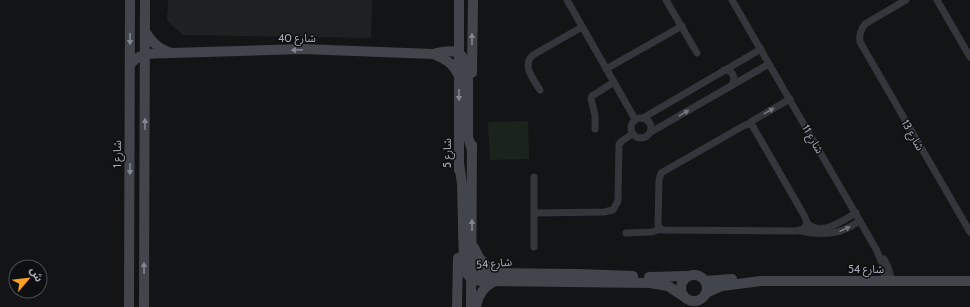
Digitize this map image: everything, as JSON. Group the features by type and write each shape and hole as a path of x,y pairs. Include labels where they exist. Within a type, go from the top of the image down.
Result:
{"street":[{"name":"شارع 1","path":"129,307 130,0"},
{"path":"144,307 145,0"},
{"name":"شارع 5","path":"457,307 459,0"},
{"path":"471,307 473,0"},
{"path":"567,0 614,82 639,119 649,122 651,132"},
{"path":"666,0 697,53"},
{"name":"شارع 11","path":"732,0 876,249 885,261 889,281"},
{"name":"شارع 13","path":"906,0 865,24 859,36 860,42 970,232"},
{"path":"937,0 970,57"},
{"path":"606,69 682,26"},
{"path":"540,90 528,70 528,60 532,55 582,27"},
{"name":"شارع 40","path":"145,31 149,39 156,46 172,53 302,49 433,54 446,51 458,52"},
{"path":"760,49 631,124 630,128 632,134 637,138 644,138 651,132 770,64"},
{"path":"458,52 464,57 467,64 468,137 472,150"},
{"path":"130,65 134,60 145,54 172,53"},
{"path":"433,54 447,60 454,66 459,75"},
{"path":"724,70 730,71 734,76 732,85"},
{"path":"595,128 595,114 591,99 592,96 614,82"},
{"path":"661,229 658,224 659,180 661,173 749,124 754,119 790,99"},
{"path":"749,124 752,125 807,223 815,228 821,229 836,225 856,213"},
{"path":"534,213 604,212 613,210 618,201 619,144 622,140 632,134"},
{"path":"459,164 462,184 464,267 466,274 471,278"},
{"path":"534,178 534,247"},
{"path":"626,233 652,232 661,229 800,231 815,233 836,232 846,229 860,221"},
{"path":"800,231 804,229 807,223"},
{"path":"472,245 480,259 494,277 482,291 477,300 476,307"},
{"name":"شارع 54","path":"494,277 577,274 661,277 687,276"},
{"path":"689,307 684,296 681,283 687,276 695,274 699,275 705,281 707,287 700,307"},
{"name":"شارع 54","path":"471,278 480,275 494,277 650,283 668,286 684,296"},
{"path":"457,288 460,284 471,278"},
{"name":"شارع 54","path":"705,281 749,278 762,281"},
{"name":"شارع 54","path":"705,295 722,286 762,281 970,281"},
{"path":"684,296 692,301 700,300 705,295"}],"shaded area":[{"path":"168,0 372,0 371,38 183,35 167,21"},
{"path":"528,121 529,159 490,160 488,122"}]}
